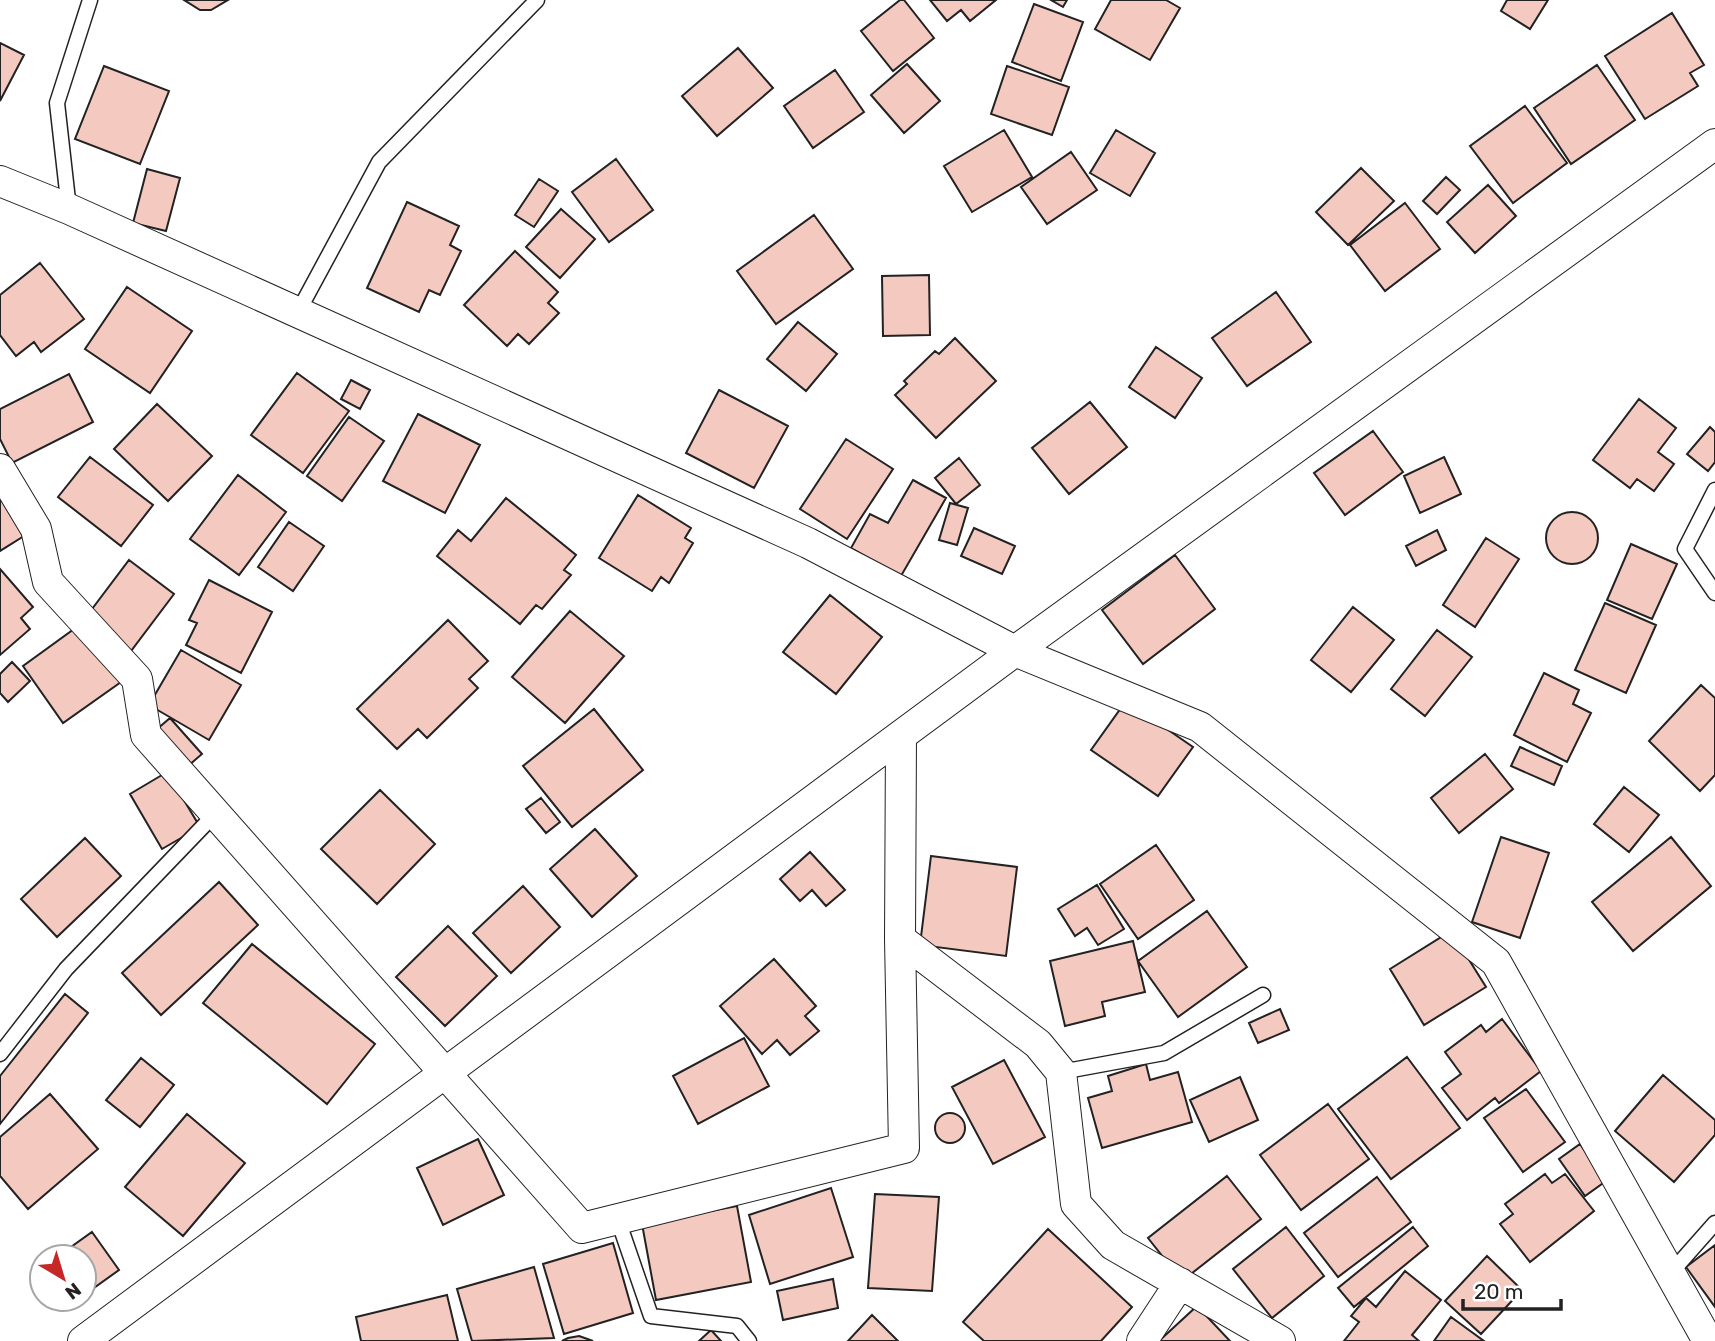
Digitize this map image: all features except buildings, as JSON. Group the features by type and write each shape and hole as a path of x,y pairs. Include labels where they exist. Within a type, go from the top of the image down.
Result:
{"street":[{"path":"83,1341 1015,650 1715,144"},
{"path":"0,181 69,209 808,543 1015,650 1200,727 1496,962 1708,1341"},
{"path":"0,468 36,529 48,582 137,679 146,735 447,1072 582,1228 904,1148 900,939 901,737"},
{"path":"900,939 1038,1044 1061,1072 1076,1204 1114,1245 1280,1341"},
{"path":"1142,1341 1180,1283"}],"lane":[{"path":"69,209 57,103 90,0"},
{"path":"298,313 379,162 537,0"},
{"path":"1715,490 1685,549 1715,593"},
{"path":"0,1054 66,969 216,813"},
{"path":"1061,1072 1164,1053 1263,995"},
{"path":"618,1220 652,1316 737,1326 750,1341"},
{"path":"1669,1275 1715,1223"}]}
